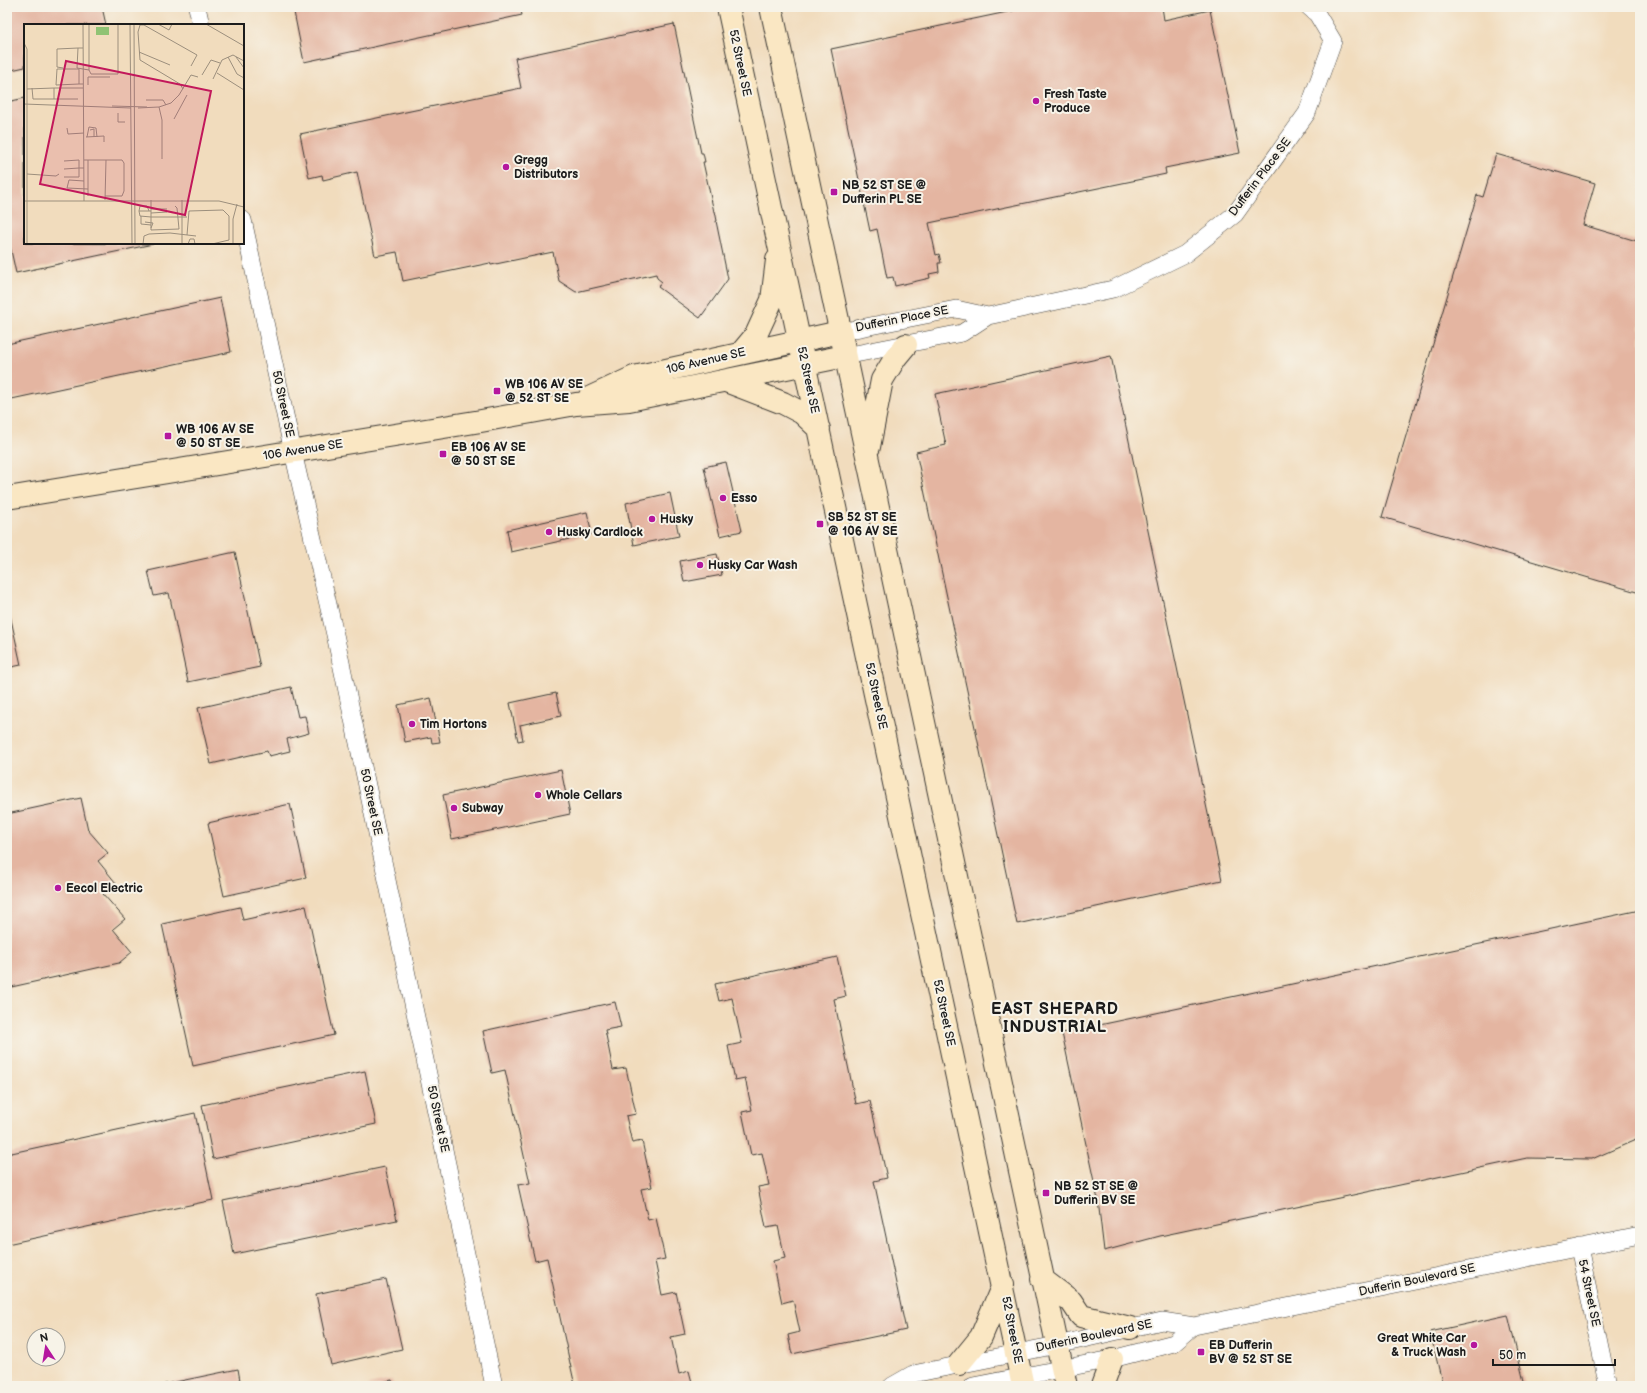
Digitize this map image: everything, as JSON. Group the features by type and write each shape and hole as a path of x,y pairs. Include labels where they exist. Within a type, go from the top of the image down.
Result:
{"main road":[{"name":"52 Street SE","path":"728,7 1003,1285 1022,1382"},
{"path":"771,7 1064,1377"},
{"path":"741,353 756,335 772,300 779,243"},
{"name":"106 Avenue SE","path":"576,404 634,377 840,332"},
{"path":"867,456 882,380 906,344"},
{"name":"106 Avenue SE","path":"7,498 293,452 576,404 629,400 845,356"},
{"path":"726,381 783,403 802,413 819,429"},
{"path":"1042,1279 1071,1301 1081,1316 1130,1328"},
{"path":"959,1364 981,1337 1003,1285"},
{"path":"1102,1386 1112,1359"}],"street":[{"path":"197,7 201,24"},
{"name":"Dufferin Place SE","path":"845,356 962,333 988,316 1113,289 1185,254 1235,214 1308,113 1333,41 1317,14 1309,7"},
{"name":"50 Street SE","path":"244,225 293,452 336,639 494,1386"},
{"name":"Dufferin Place SE","path":"840,332 956,309 988,316"},
{"name":"Dufferin Boulevard SE","path":"892,1386 913,1374 1162,1321 1194,1326 1579,1246 1640,1235"},
{"name":"54 Street SE","path":"1579,1246 1608,1386"},
{"name":"Dufferin Boulevard SE","path":"973,1386 1064,1377 1112,1359 1174,1342 1194,1326"}],"building":[{"path":"7,7 102,7 106,24 24,24 24,67 7,71"},
{"path":"293,7 520,7 522,15 304,62"},
{"name":"Fresh Taste Produce","path":"1031,7 1162,7 1164,20 1210,10 1240,153 1165,168 1166,174 929,223 936,255 939,254 941,263 938,263 939,272 929,274 930,278 895,286 893,277 887,278 877,229 870,231 831,49"},
{"name":"Gregg Distributors","path":"674,24 701,153 703,153 705,162 703,162 714,212 715,211 728,279 700,318 658,287 662,282 657,278 656,274 576,292 559,281 553,252 403,281 397,252 375,256 357,172 323,180 322,175 309,178 300,134 521,88 515,58"},
{"path":"24,98 24,244 153,244 16,273 7,232 7,102"},
{"path":"1496,154 1595,183 1583,225 1640,242 1640,593 1382,517 1477,195 1483,197"},
{"path":"220,298 231,352 7,400 7,344"},
{"path":"1111,356 1222,880 1017,924 916,452 946,445 935,394"},
{"name":"Esso","path":"726,462 742,531 720,536 704,467"},
{"name":"Husky","path":"670,493 679,536 634,545 626,503"},
{"name":"Husky Cardlock","path":"587,512 592,534 511,552 507,530"},
{"path":"235,552 260,667 188,682 169,593 154,596 148,571"},
{"name":"Husky Car Wash","path":"717,554 722,575 684,582 680,561"},
{"path":"7,601 21,665 7,668"},
{"path":"291,687 298,717 305,716 309,733 287,739 290,751 269,756 267,751 211,764 198,708"},
{"path":"556,693 561,716 520,725 523,740 518,741 510,703"},
{"path":"431,698 440,742 432,743 431,737 405,742 398,705"},
{"path":"561,770 570,814 452,839 443,795"},
{"name":"Eecol Electric","path":"81,798 88,830 108,853 98,861 116,883 103,894 125,919 113,929 132,952 119,963 7,988 7,814"},
{"path":"290,804 306,878 224,896 208,823"},
{"path":"306,906 334,1035 193,1066 162,924 240,907 243,920"},
{"path":"1640,910 1640,1138 1592,1159 1527,1158 1160,1236 1104,1251 1098,1200 1062,1033"},
{"path":"837,957 846,996 834,999 856,1104 870,1101 887,1178 874,1181 906,1330 792,1354 788,1335 800,1332 793,1300 782,1303 773,1261 785,1258 778,1226 766,1228 758,1187 769,1185 762,1153 751,1155 742,1112 752,1110 745,1078 735,1080 728,1046 742,1043 732,998 719,1001 715,984"},
{"path":"615,1002 621,1027 605,1030 613,1070 626,1068 636,1114 626,1116 632,1143 642,1141 652,1187 641,1189 648,1220 656,1218 665,1259 655,1261 662,1295 676,1292 685,1334 671,1337 679,1374 689,1371 693,1386 575,1386 547,1258 535,1261 518,1185 530,1183 505,1070 492,1073 483,1031"},
{"path":"365,1071 376,1124 213,1159 202,1105"},
{"path":"195,1113 213,1200 7,1244 7,1154"},
{"path":"385,1167 397,1220 234,1254 223,1201"},
{"path":"386,1279 402,1349 331,1365 316,1294"},
{"name":"Great White Car & Truck Wash","path":"1508,1315 1525,1386 1443,1386 1430,1332"},
{"path":"238,1369 241,1386 161,1386 161,1385"},
{"path":"392,1380 393,1386 369,1386 369,1385"}],"place":[{"name":"Fresh Taste Produce","path":"1036,101"},
{"name":"Gregg Distributors","path":"506,167"},
{"name":"NB 52 ST SE @ Dufferin PL SE","path":"834,192"},
{"name":"WB 106 AV SE @ 52 ST SE","path":"497,391"},
{"name":"WB 106 AV SE @ 50 ST SE","path":"168,436"},
{"name":"EB 106 AV SE @ 50 ST SE","path":"443,454"},
{"name":"Esso","path":"723,498"},
{"name":"Husky","path":"652,519"},
{"name":"SB 52 ST SE @ 106 AV SE","path":"820,524"},
{"name":"Husky Cardlock","path":"549,532"},
{"name":"Husky Car Wash","path":"700,565"},
{"name":"Tim Hortons","path":"412,724"},
{"name":"Whole Cellars","path":"538,795"},
{"name":"Subway","path":"454,808"},
{"name":"Eecol Electric","path":"58,888"},
{"name":"NB 52 ST SE @ Dufferin BV SE","path":"1046,1193"},
{"name":"Great White Car & Truck Wash","path":"1474,1345"},
{"name":"EB Dufferin BV @ 52 ST SE","path":"1201,1352"}],"district":[{"name":"EAST SHEPARD INDUSTRIAL","path":"1055,1018"}]}
